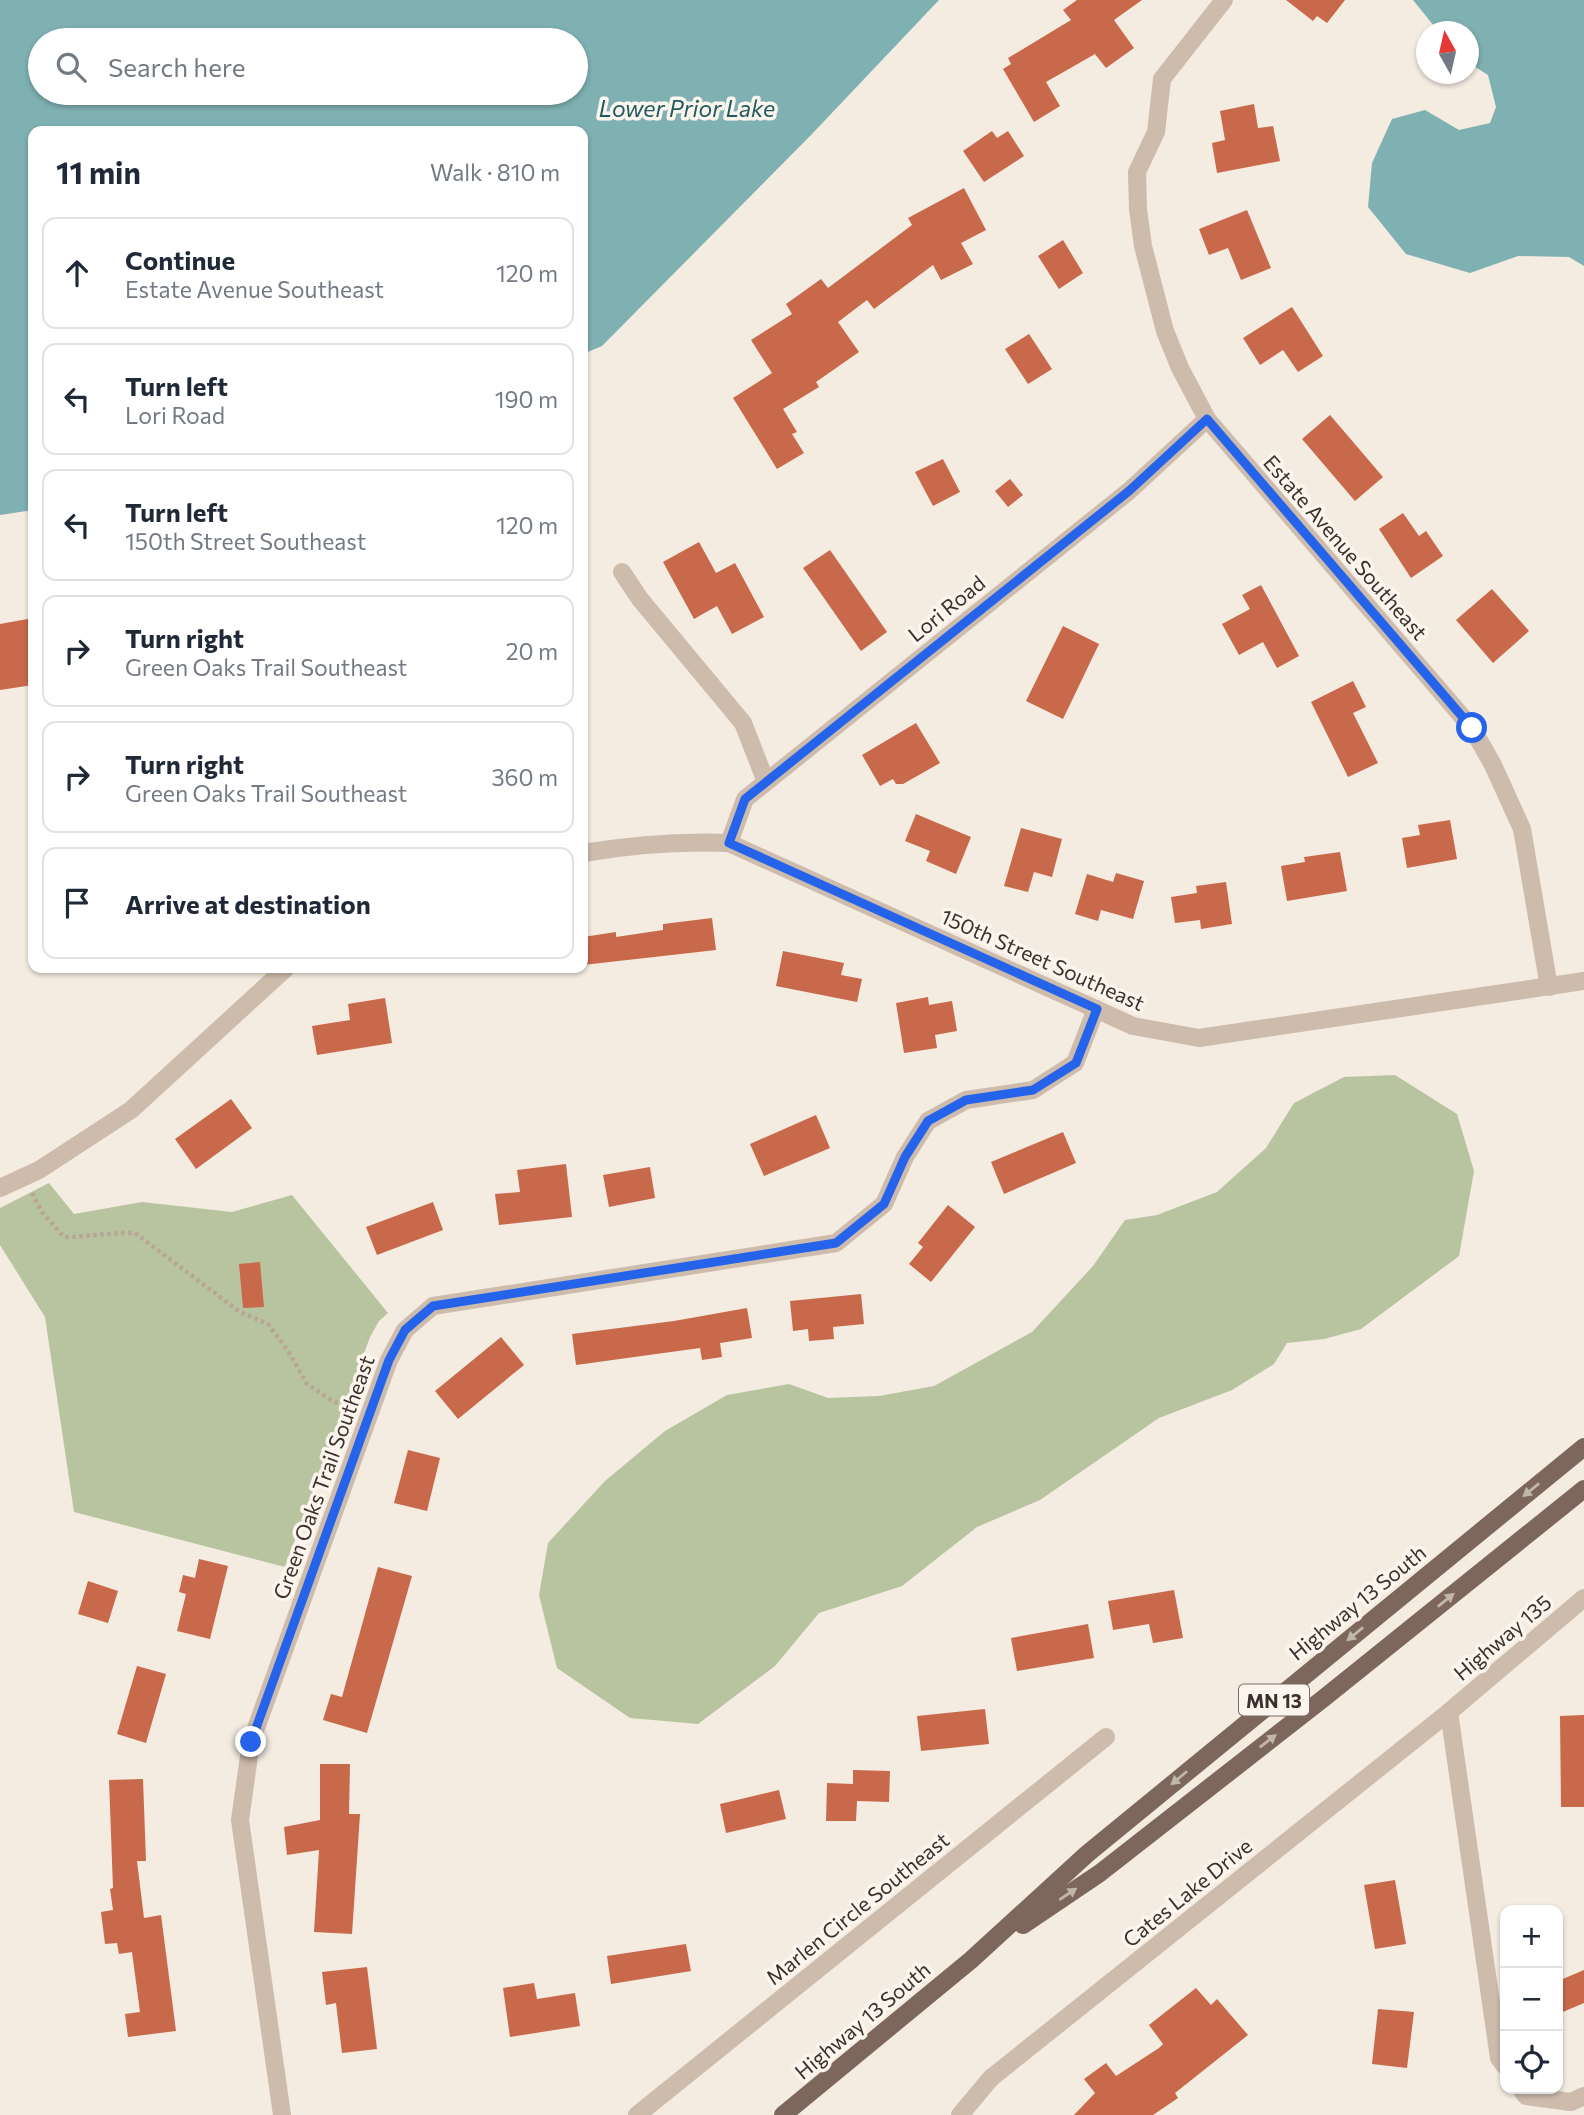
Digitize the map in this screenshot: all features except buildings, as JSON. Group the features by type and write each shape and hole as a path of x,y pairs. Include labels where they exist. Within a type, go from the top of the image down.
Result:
{"main road":[{"name":"Highway 13 South","path":"783,2115 971,1960 1087,1854 1584,1447"},
{"name":"Highway 13 South","path":"971,1960 1100,1873 1584,1489"}],"street":[{"name":"Estate Avenue Southeast","path":"1224,0 1162,79 1156,132 1137,172 1143,246 1165,331 1180,368 1207,419 1472,728 1493,765 1522,829 1549,987"},
{"name":"Lori Road","path":"729,843 745,799 1129,491 1207,419"},
{"path":"622,572 640,599 743,723 766,782"},
{"name":"150th Street Southeast","path":"588,852 618,847 695,842 729,843 1133,1026 1199,1038 1584,981"},
{"path":"0,1188 39,1170 131,1111 281,973"},
{"name":"Green Oaks Trail Southeast","path":"282,2115 240,1820 251,1742 389,1360 405,1330 433,1306 836,1243 884,1204 905,1157 928,1121 966,1100 1033,1090 1076,1063 1097,1009"},
{"name":"Highway 135","path":"1449,1712 1584,1598"},
{"path":"1449,1712 1500,2059"},
{"name":"Cates Lake Drive","path":"960,2115 991,2078 1449,1712"},
{"name":"Marlen Circle Southeast","path":"638,2115 1106,1737"},
{"path":"1528,2094 1571,2102 1584,2096"}],"path":[{"path":"22,1177 42,1212 64,1237 135,1233 240,1312 268,1324 307,1384 331,1401 369,1415"}],"green space":[{"path":"1395,1075 1457,1114 1474,1171 1459,1256 1361,1329 1324,1339 1287,1343 1274,1364 1232,1390 1159,1418 1040,1500 977,1527 902,1586 819,1613 775,1666 698,1724 630,1718 557,1668 539,1595 548,1543 605,1481 665,1431 727,1395 789,1384 828,1398 879,1396 934,1386 1032,1332 1093,1266 1125,1220 1157,1215 1217,1192 1266,1148 1294,1103 1344,1077"},
{"path":"49,1183 74,1214 142,1202 232,1212 292,1195 388,1313 379,1321 370,1337 285,1567 74,1512 45,1317 0,1245 0,1208"}],"water":[{"name":"Lower Prior Lake","path":"0,0 939,0 811,135 602,346 588,352 588,126 28,126 28,511 0,515"},
{"path":"1413,0 1584,0 1584,266 1569,257 1518,256 1470,273 1406,254 1368,207 1372,163 1392,119 1425,110 1459,130 1490,123 1496,107 1488,75 1479,69 1479,21 1430,21"}],"route":[{"path":"251,1742 389,1360 405,1330 433,1306 836,1243 884,1204 905,1157 928,1121 966,1100 1033,1090 1076,1063 1097,1009 729,843 745,799 1129,491 1207,419 1472,728"}]}
